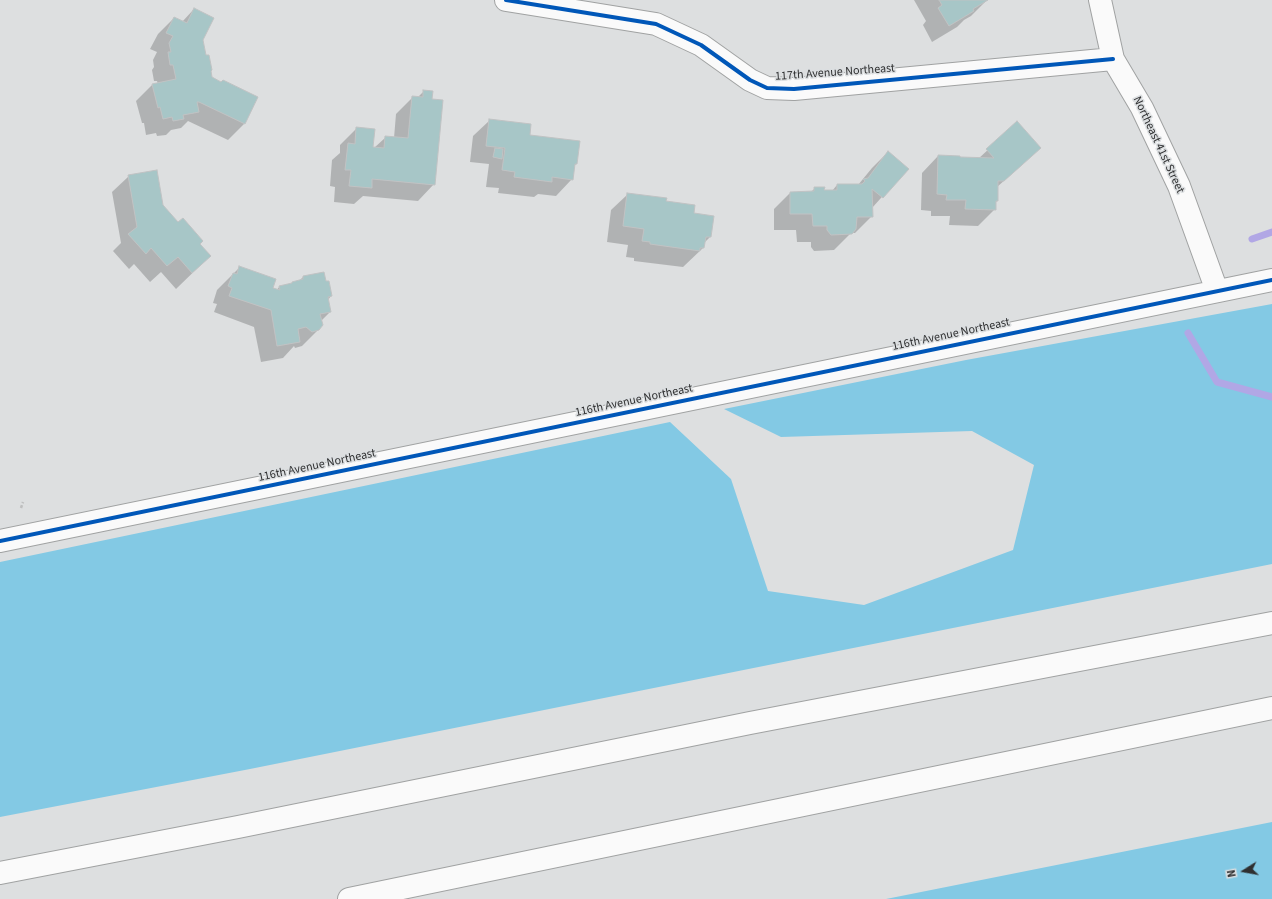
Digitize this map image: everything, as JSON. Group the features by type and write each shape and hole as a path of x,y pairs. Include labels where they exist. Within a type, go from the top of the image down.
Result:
{"main road":[{"name":"117th Avenue Northeast","path":"506,0 656,24 701,45 750,80 767,88 794,89 1113,59"},
{"name":"Northeast 41st Street","path":"1100,0 1113,59 1142,108 1179,186 1217,291"},
{"name":"116th Avenue Northeast","path":"0,541 1272,280"},
{"path":"0,873 238,827 750,723 1272,623"},
{"path":"349,899 1272,708"}],"path":[{"path":"21,508 23,502"}],"shaded area":[{"path":"1272,304 1272,564 250,769 0,817 0,562 670,422 731,479 768,591 864,605 1013,550 1034,465 972,431 781,437 724,409 966,360"},
{"path":"1272,822 1272,899 886,899"}],"building":[{"path":"939,0 988,0 973,9 974,11 949,26 938,8 942,5"},
{"path":"194,8 214,18 203,40 206,55 209,55 212,77 221,82 223,80 258,97 245,124 199,102 197,102 199,112 183,115 184,119 173,121 172,117 163,119 160,107 158,108 152,84 176,79 173,65 170,65 168,52 171,52 169,43 173,36 166,33 174,17 187,23"},
{"path":"423,90 433,91 432,99 443,100 435,185 372,179 372,188 349,186 351,170 345,170 348,143 355,144 356,127 375,129 373,147 384,148 385,136 408,138 412,96 423,97"},
{"path":"489,119 531,124 530,135 580,141 573,180 552,177 552,182 514,177 515,172 502,170 505,148 486,146"},
{"path":"1017,121 1041,148 1004,181 998,181 998,201 996,201 996,210 965,209 966,200 946,200 947,195 937,194 938,155 994,158 986,149"},
{"path":"495,148 503,149 502,159 493,157"},
{"path":"888,151 909,169 883,198 872,189 873,217 857,217 856,229 852,234 831,235 827,230 827,226 813,226 812,214 790,214 790,192 814,191 814,187 825,187 824,190 837,190 837,184 862,184 865,181 863,179 868,178"},
{"path":"157,170 163,205 178,222 183,218 203,241 200,244 211,256 192,273 178,257 167,266 151,248 146,254 128,234 137,227 128,175"},
{"path":"627,193 667,198 666,201 695,205 694,213 714,216 711,237 706,237 704,248 700,248 700,251 650,244 650,242 642,241 644,229 623,226"},
{"path":"239,266 276,279 273,288 280,290 279,286 303,279 303,276 324,272 326,281 329,281 332,296 328,297 331,312 320,314 323,325 319,330 312,332 306,327 298,329 300,342 277,346 271,310 229,296 232,288 228,286 233,273 237,274"}],"waterway":[{"path":"1252,239 1272,232"},
{"path":"1188,333 1217,382 1272,397"}],"cycle path":[{"path":"506,0 656,24 701,45 750,80 767,88 794,89 1113,59"},
{"path":"0,541 1272,280"}]}
